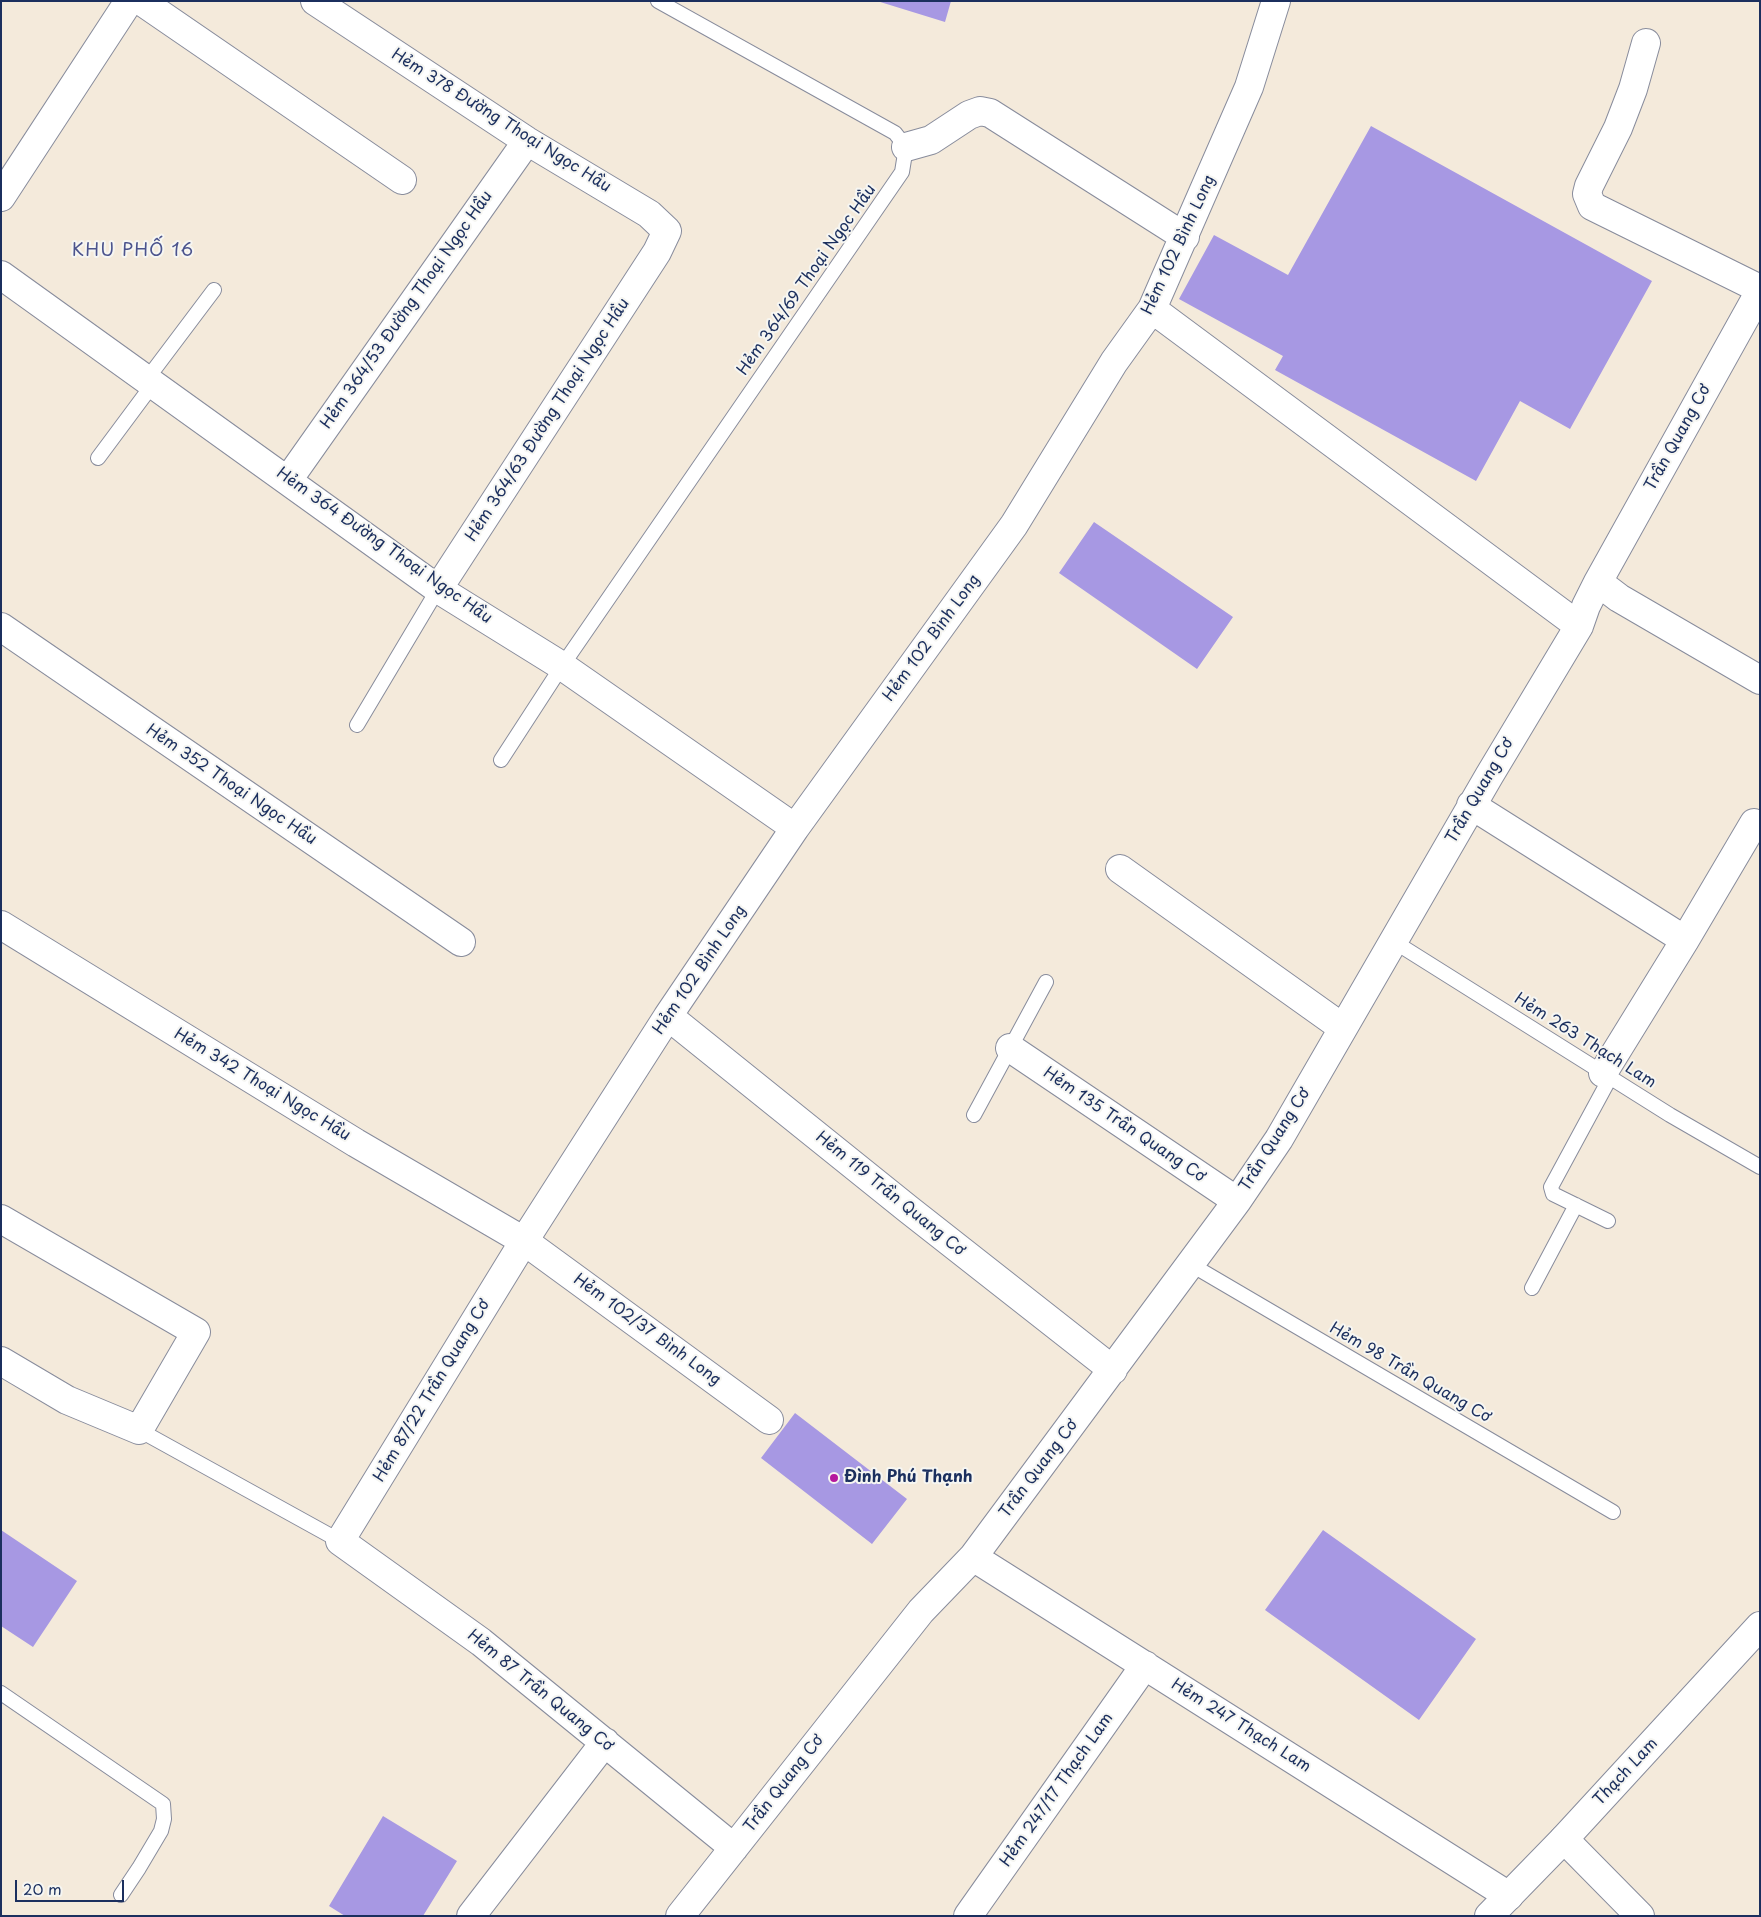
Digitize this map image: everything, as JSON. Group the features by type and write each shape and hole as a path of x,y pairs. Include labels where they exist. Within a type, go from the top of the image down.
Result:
{"street":[{"path":"1,197 129,1"},
{"path":"141,1 402,180"},
{"name":"Hẻm 378 Đường Thoại Ngọc Hầu","path":"315,1 527,141 649,214 666,231 657,252"},
{"name":"Hẻm 102 Bình Long","path":"524,1240 668,1016 795,828 1014,525 1114,362 1152,309 1249,87 1276,1"},
{"path":"1646,43 1633,89 1618,128 1589,186 1587,194 1592,206 1760,290"},
{"path":"906,147 931,140 969,115 980,111 990,113 1185,237"},
{"name":"Hẻm 364/53 Đường Thoại Ngọc Hầu","path":"288,480 527,141"},
{"name":"Hẻm 364/63 Đường Thoại Ngọc Hầu","path":"438,588 657,252"},
{"name":"Hẻm 364 Đường Thoại Ngọc Hầu","path":"1,275 438,588 562,666 795,828"},
{"name":"Trần Quang Cơ","path":"680,1916 921,1611 973,1557 1237,1201 1279,1139 1472,805 1579,626 1586,606 1598,582 1760,290"},
{"path":"1152,309 1579,626"},
{"path":"1598,582 1619,598 1760,680"},
{"name":"Hẻm 352 Thoại Ngọc Hầu","path":"1,627 461,942"},
{"path":"1472,805 1685,940"},
{"path":"1607,1075 1754,823"},
{"path":"1120,869 1343,1028"},
{"name":"Hẻm 342 Thoại Ngọc Hầu","path":"1,925 356,1143 524,1240"},
{"name":"Hẻm 119 Trần Quang Cơ","path":"668,1016 908,1209 1113,1370"},
{"name":"Hẻm 135 Trần Quang Cơ","path":"1010,1048 1237,1201"},
{"path":"1,1219 196,1332 139,1430 67,1400 1,1361"},
{"name":"Hẻm 102/37 Bình Long","path":"524,1240 769,1420"},
{"name":"Hẻm 87/22 Trần Quang Cơ","path":"340,1541 524,1240"},
{"name":"Hẻm 87 Trần Quang Cơ","path":"340,1541 481,1642 734,1848"},
{"name":"Hẻm 247 Thạch Lam","path":"973,1557 1509,1896"},
{"name":"Thạch Lam","path":"1489,1916 1564,1839 1760,1626"},
{"name":"Hẻm 247/17 Thạch Lam","path":"968,1916 1145,1665"},
{"path":"471,1916 604,1742"},
{"path":"1564,1839 1640,1916"}],"lane":[{"path":"658,1 895,132 906,147"},
{"name":"Hẻm 364/69 Thoại Ngọc Hầu","path":"501,760 562,666 902,172 906,147"},
{"path":"98,458 214,290"},
{"path":"357,725 438,588"},
{"name":"Hẻm 263 Thạch Lam","path":"1393,941 1607,1075 1760,1167"},
{"path":"974,1115 1046,982"},
{"path":"1607,1075 1551,1187 1553,1194 1608,1221"},
{"path":"1532,1288 1576,1205"},
{"name":"Hẻm 98 Trần Quang Cơ","path":"1190,1264 1613,1512"},
{"path":"139,1430 340,1541"},
{"path":"1,1693 163,1804 164,1819 161,1831 121,1895"}],"building":[{"path":"877,1 951,1 945,22"},
{"path":"1371,126 1652,281 1570,429 1520,401 1476,481 1275,370 1283,356 1179,299 1214,235 1288,275"},
{"path":"1094,522 1233,617 1197,669 1059,573"},
{"name":"Đình Phú Thạnh","path":"795,1413 907,1499 872,1544 761,1458"},
{"path":"1,1530 77,1581 33,1647 1,1626"},
{"path":"1323,1530 1476,1639 1419,1720 1265,1610"},
{"path":"383,1816 457,1861 423,1916 345,1916 329,1906"}],"place":[{"name":"Đình Phú Thạnh","path":"834,1478"}],"district":[{"name":"KHU PHỐ 16","path":"133,251"}]}
